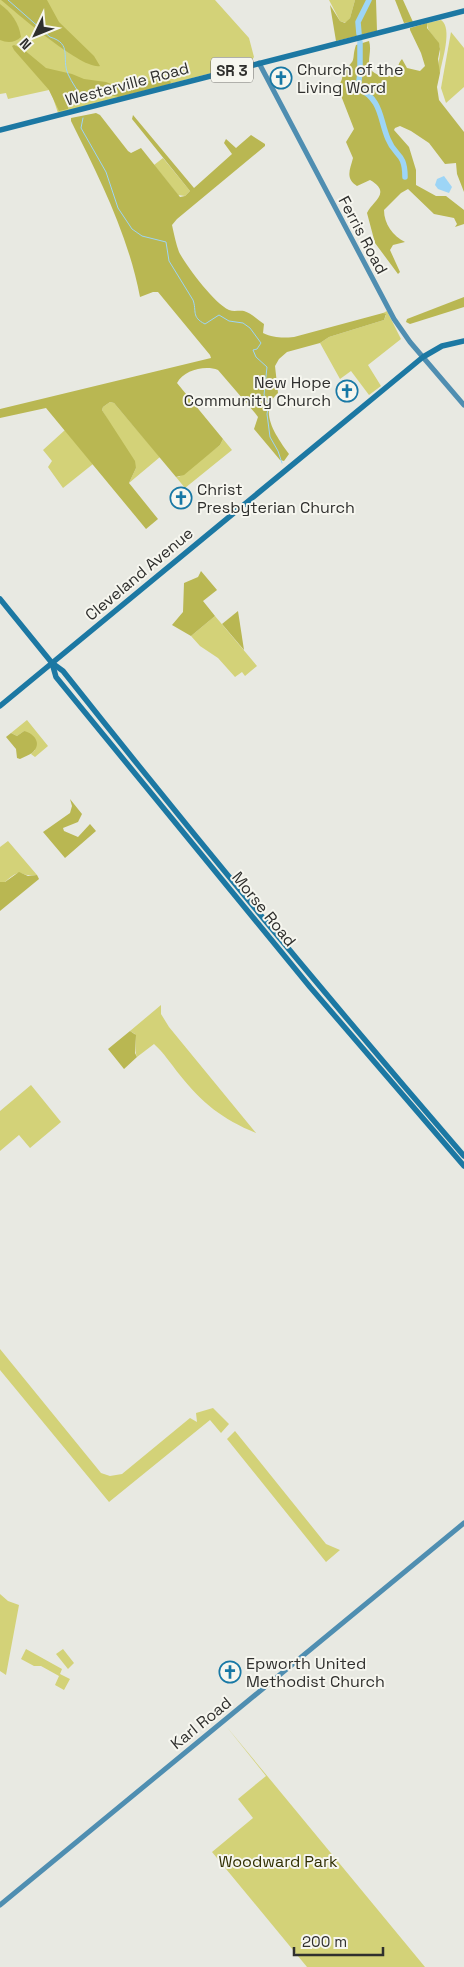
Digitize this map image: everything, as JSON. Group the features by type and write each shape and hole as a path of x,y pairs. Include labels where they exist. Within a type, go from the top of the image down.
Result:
{"main road":[{"name":"Westerville Road","path":"0,130 464,11"},
{"name":"Ferris Road","path":"259,63 391,315 423,358 464,405"},
{"name":"Cleveland Avenue","path":"0,706 423,358 442,346 464,341"},
{"name":"Morse Road","path":"0,600 52,663 63,671 131,757 352,1026 464,1156"},
{"name":"Morse Road","path":"52,663 56,677 325,1004 464,1166"},
{"path":"102,733 131,757"},
{"path":"125,761 149,779"},
{"path":"325,1004 352,1026"},
{"name":"Karl Road","path":"0,1905 464,1523"}],"green space":[{"path":"0,0 215,0 249,38 254,57 250,63 58,113 49,90 8,99 6,93 0,94"},
{"path":"329,0 355,0 350,18 346,23 340,21"},
{"path":"441,20 446,30 446,37 440,73 438,67 439,45 429,30 427,23"},
{"path":"451,32 464,48 464,87 446,103 441,88"},
{"path":"163,158 190,191 185,196 178,195 154,165"},
{"path":"387,311 401,339 368,365 381,386 369,395 351,371 340,379 320,343 329,337 384,320 386,315 383,313"},
{"path":"110,402 114,403 160,457 129,483 136,468 102,410"},
{"path":"65,430 93,464 63,488 48,467 52,461 43,450"},
{"path":"223,439 232,450 185,488 176,477 179,477 220,445"},
{"path":"215,616 257,666 245,676 242,672 235,677 218,658 200,646 191,636"},
{"path":"27,720 48,746 35,757 31,754 35,750 24,731 17,736 11,733"},
{"path":"8,841 37,875 18,873 5,882 0,882 0,847"},
{"path":"161,1005 161,1014 169,1027 256,1133 233,1122 213,1109 196,1093 154,1044 137,1057 135,1034 130,1031"},
{"path":"31,1085 61,1122 30,1148 19,1135 0,1151 0,1111"},
{"path":"0,1349 101,1473 110,1476 122,1474 190,1418 197,1422 196,1413 213,1408 229,1424 221,1433 210,1420 109,1502 0,1370"},
{"path":"235,1431 326,1544 340,1550 326,1562 227,1439"},
{"path":"0,1594 8,1601 19,1605 6,1675 0,1671"},
{"path":"26,1649 62,1669 60,1674 70,1679 64,1690 55,1685 59,1676 41,1666 34,1666 21,1659"},
{"path":"63,1649 74,1663 68,1669 56,1654"},
{"name":"Woodward Park","path":"226,1726 425,1967 307,1967 212,1852 253,1818 238,1799 266,1776"}],"shaded area":[{"path":"1,0 47,0 59,22 94,56 100,66 91,65 65,50"},
{"path":"355,0 376,0 377,31 336,41 330,5 340,21 345,23 350,18"},
{"path":"395,0 403,0 413,22 404,23"},
{"path":"0,4 11,14 18,27 21,37 14,41 0,40"},
{"path":"427,23 427,28 439,43 440,49 438,59 440,73 437,87 439,100 464,132 464,192 457,174 456,163 445,164 429,143 411,131 400,126 394,130 409,147 416,170 416,185 436,196 446,196 464,210 464,224 455,227 457,224 454,218 434,214 408,189 401,193 384,210 384,215 390,229 405,242 393,245 390,250 400,272 398,274 375,243 367,213 379,197 380,189 370,180 357,186 350,177 353,158 346,142 354,129 338,88 343,70 352,61 356,45 369,41 370,67 378,75 387,77 394,73 402,59 407,68 420,71 425,66 410,28"},
{"path":"12,46 23,49 46,68 84,79 106,82 124,89 164,76 171,82 170,84 119,97 110,95 70,98 68,109 59,111 49,90 14,50"},
{"path":"96,113 100,115 128,151 131,153 141,148 180,197 185,196 190,191 132,119 133,115 194,188 232,154 224,143 226,139 236,148 251,135 265,144 265,146 172,225 178,249 183,259 201,284 223,306 231,311 249,313 264,324 263,333 282,337 294,337 383,313 386,314 384,320 329,337 320,343 287,352 279,359 275,366 278,393 272,400 269,416 279,440 289,454 284,461 280,460 254,429 258,417 218,370 201,368 185,375 177,383 223,439 220,445 184,475 176,477 114,403 110,402 103,407 102,410 135,461 136,468 129,483 158,519 146,529 46,408 0,418 0,409 211,358 158,292 140,297 128,251 112,206 71,121 71,118"},
{"path":"464,297 464,307 410,324 406,322 407,319"},
{"path":"201,571 217,590 203,601 215,616 191,636 172,625 183,612 184,583 198,577"},
{"path":"238,611 244,650 222,624"},
{"path":"24,731 34,736 37,746 32,753 20,759 17,758 16,749 6,737 11,733 17,736"},
{"path":"70,799 82,814 78,822 63,828 64,831 78,837 90,824 96,831 65,858 43,832 70,813 72,806"},
{"path":"19,872 28,876 37,875 39,879 0,911 0,882 5,882"},
{"path":"130,1031 136,1035 135,1053 137,1057 124,1069 108,1049"}],"water":[{"path":"444,176 452,187 449,193 438,189 435,185 437,179"}],"waterway":[{"path":"8,0 50,37 62,43 68,74 83,99"},
{"path":"359,34 358,22 369,0"},
{"path":"360,42 358,88 372,98 376,104 388,139 403,163 405,177"},
{"path":"83,118 81,128 106,172 118,208 132,229 142,236 166,242 169,261 193,300 195,314 198,319 205,324 219,315 229,321 243,323 250,328 261,343 257,349 253,350 256,357 267,367 264,395 269,403 267,414 270,437 282,463"}],"place":[{"name":"Church of the Living Word","path":"281,78"},
{"name":"New Hope Community Church","path":"347,391"},
{"name":"Christ Presbyterian Church","path":"181,498"},
{"name":"Epworth United Methodist Church","path":"230,1672"}]}
